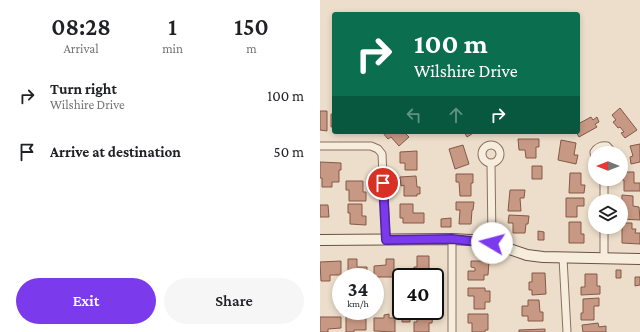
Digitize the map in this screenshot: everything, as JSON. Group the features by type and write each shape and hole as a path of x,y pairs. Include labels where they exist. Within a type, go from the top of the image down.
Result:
{"street":[{"path":"320,146 371,146 378,149 382,154 386,240"},
{"path":"491,164 492,243"},
{"path":"604,234 604,259"},
{"path":"452,239 452,332"},
{"path":"320,240 452,239 492,243 527,255 543,257 640,259"},
{"path":"563,258 568,332"}],"building":[{"path":"620,108 637,130 625,138 621,133 624,132 613,122 616,120 612,115"},
{"path":"320,111 327,111 327,131 320,130"},
{"path":"331,114 332,114 332,127"},
{"path":"591,117 593,120 597,117 599,122 595,124 597,127 579,137 577,134 580,134 580,123"},
{"path":"384,134 406,134 409,137 399,146 391,137 388,139"},
{"path":"518,139 539,139 539,147 536,147 536,158 526,158 525,150 519,150"},
{"path":"561,140 576,143 574,155 578,155 576,164 558,160"},
{"path":"640,144 640,162 631,164 630,157 633,156 630,146"},
{"path":"463,145 469,164 455,169 449,149"},
{"path":"417,151 417,170 405,170 405,163 400,163 400,152"},
{"path":"320,162 341,163 341,170 339,170 339,182 332,182 332,187 322,187 322,178 320,178"},
{"path":"532,166 542,166 542,179 532,179"},
{"path":"628,172 634,172 634,183 640,183 640,191 624,191 624,186 628,186"},
{"path":"570,173 581,173 581,185 585,185 584,193 569,193"},
{"path":"456,174 473,174 471,196 460,196 459,182 456,182"},
{"path":"416,176 417,187 420,187 420,194 417,194 417,196 404,196 404,185 401,186 400,177"},
{"path":"346,181 363,181 363,192 366,192 366,201 349,201 349,190 346,190"},
{"path":"510,190 525,190 524,198 520,198 521,211 508,211"},
{"path":"628,196 633,196 633,206 639,207 640,220 628,219"},
{"path":"566,198 584,198 584,206 577,206 577,217 566,217"},
{"path":"456,202 474,202 471,224 459,224 460,210 456,210"},
{"path":"348,204 362,204 362,216 366,216 366,225 350,224"},
{"path":"400,204 413,204 413,213 424,213 424,223 403,223 403,218 400,218"},
{"path":"320,205 328,205 329,217 320,217"},
{"path":"509,215 529,216 525,233 513,233 513,223 508,223"},
{"path":"451,218 451,227 441,227 441,219"},
{"path":"569,222 581,222 581,234 584,234 584,243 569,243"},
{"path":"628,223 632,223 632,229 636,229 635,233 640,233 640,244 622,243 622,234 628,234"},
{"path":"538,231 544,232 544,240 538,240"},
{"path":"417,256 429,256 429,268 414,268 417,267"},
{"path":"348,259 357,259 357,267 367,267 367,268 348,268"},
{"path":"386,259 394,259 392,277 384,277 384,268 374,268 374,266 386,265"},
{"path":"341,261 341,268 332,268 330,281 321,281 320,262"},
{"path":"471,261 489,261 488,275 484,275 484,280 468,280 468,271 475,271 475,268 471,267"},
{"path":"616,270 621,270 621,278 616,278"},
{"path":"532,273 545,273 546,294 532,295 532,290 529,290 529,282 532,282"},
{"path":"585,274 597,274 597,286 600,286 600,294 581,295 581,287 585,287"},
{"path":"635,277 640,277 640,285 635,286"},
{"path":"468,288 485,288 485,291 490,291 490,302 485,302 485,309 474,309 474,296 468,296"},
{"path":"599,298 599,306 594,306 594,320 581,320 581,313 583,313 583,299"},
{"path":"528,300 539,300 540,312 543,312 543,321 528,321 528,316 522,316 522,306 528,306"},
{"path":"389,314 389,318 395,320 395,332 374,331 374,320 384,320 384,315"},
{"path":"468,314 488,314 488,330 485,330 485,332 472,332 472,323 468,323"},
{"path":"320,317 332,317 332,320 341,320 341,328 328,329 328,332 320,332"},
{"path":"346,320 366,320 366,330 346,332"},
{"path":"402,320 410,320 410,322 402,322"},
{"path":"417,320 432,320 432,323 429,323 429,332 414,332 414,322 417,322"},
{"path":"598,323 599,327 606,326 606,332 583,332 582,325"},
{"path":"545,329 545,332 519,332 519,330"}],"route":[{"path":"383,183 386,240 452,239 492,243"}]}
